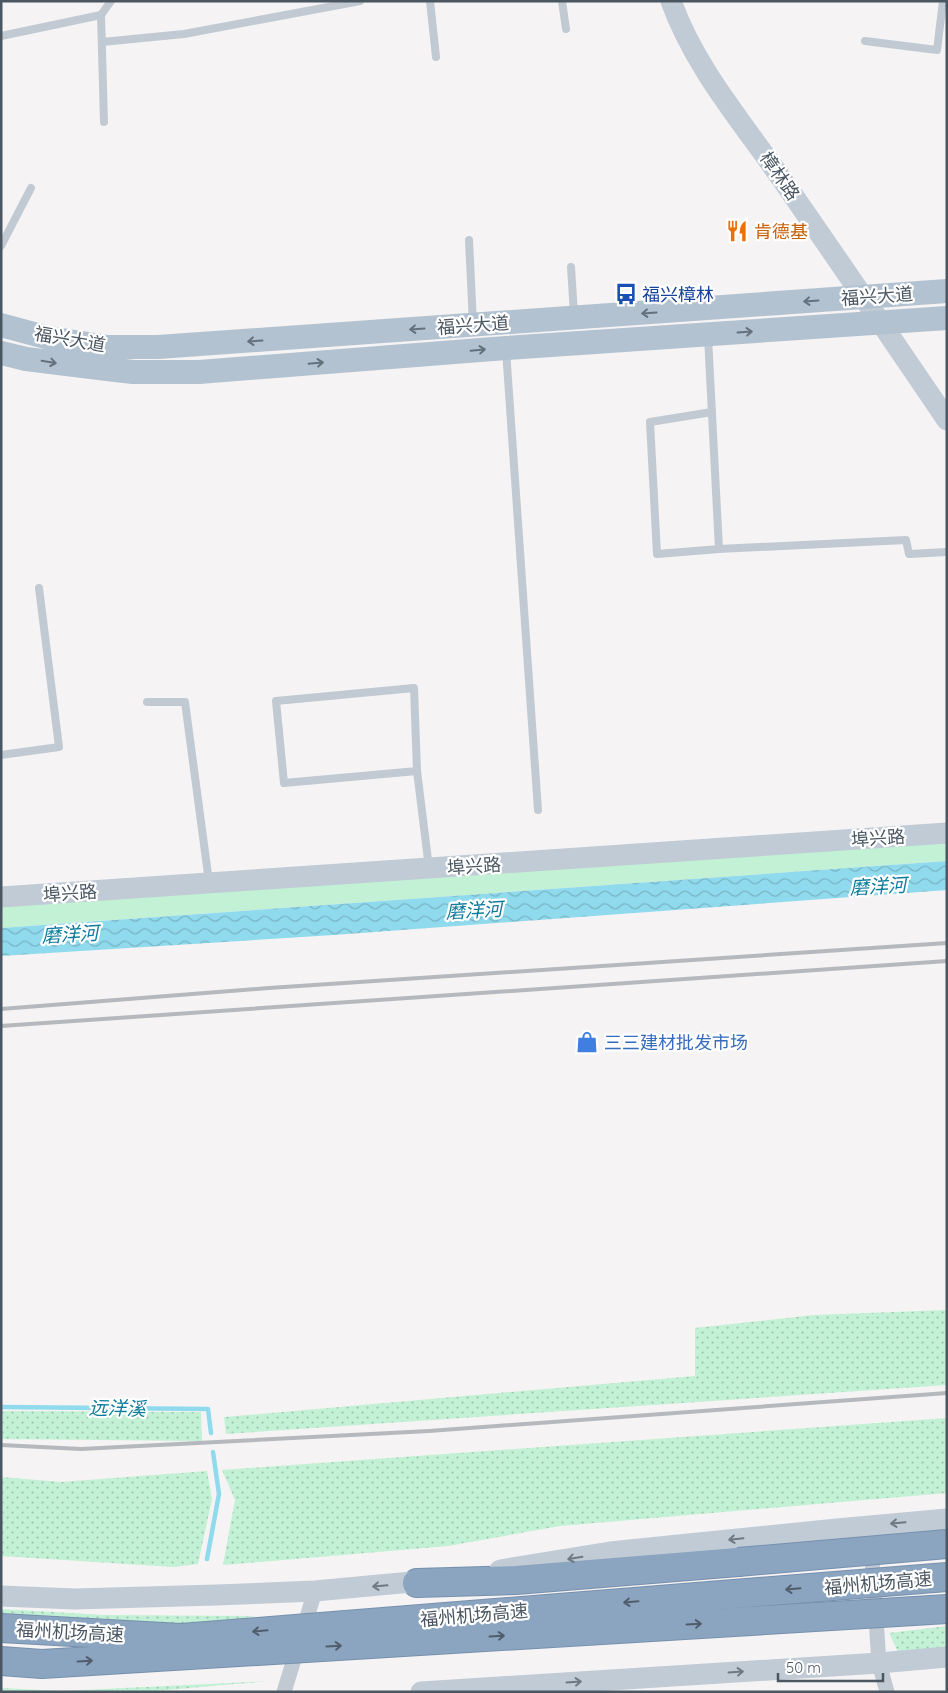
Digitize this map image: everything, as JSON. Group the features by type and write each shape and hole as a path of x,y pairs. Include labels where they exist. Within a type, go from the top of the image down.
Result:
{"highway":[{"path":"417,1583 516,1580 947,1544"},
{"name":"福州机场高速","path":"1,1628 181,1638 947,1577"},
{"name":"福州机场高速","path":"1,1661 42,1664 947,1609"},
{"path":"1,1667 42,1664"}],"main road":[{"name":"樟林路","path":"671,1 682,27 714,83 947,420"},
{"name":"福兴大道","path":"1,325 49,338 108,346 158,347 947,291"},
{"name":"福兴大道","path":"1,353 49,362 134,372 199,372 506,348 947,318"},
{"name":"埠兴路","path":"1,897 947,833"},
{"path":"1,1596 84,1598 315,1591 417,1583 610,1552 947,1519"},
{"path":"421,1692 536,1688 947,1657"}],"street":[{"path":"870,1526 879,1663 887,1692"},
{"path":"284,1692 315,1591"}],"lane":[{"path":"104,122 101,15 111,1"},
{"path":"102,42 184,34 360,1"},
{"path":"430,1 436,57"},
{"path":"562,1 566,29"},
{"path":"864,40 937,50 943,1"},
{"path":"1,36 101,15"},
{"path":"1,246 31,188"},
{"path":"469,240 473,325"},
{"path":"571,267 574,318"},
{"path":"708,335 719,549"},
{"path":"506,348 538,810"},
{"path":"712,412 650,422 657,554 719,549 906,540 909,554 947,552"},
{"path":"1,755 59,747 39,588"},
{"path":"417,771 284,783 276,701 414,688 417,771 429,869"},
{"path":"146,702 185,702 210,884"}],"green space":[{"path":"947,837 947,861 1,928 1,900"},
{"path":"947,1310 947,1385 226,1434 224,1417 695,1376 695,1328 814,1315"},
{"path":"1,1411 201,1412 202,1441 1,1439"},
{"path":"947,1418 947,1493 560,1526 448,1546 223,1565 235,1500 222,1470"},
{"path":"207,1471 212,1499 198,1564 174,1567 1,1556 1,1477 61,1482"},
{"path":"1,1609 105,1615 256,1616 198,1626 1,1620"},
{"path":"947,1626 947,1650 899,1654 889,1633"},
{"path":"269,1681 143,1692 1,1692 1,1688 61,1691"}],"water":[{"name":"磨洋河","path":"947,861 947,890 334,935 1,956 1,928"}],"waterway":[{"name":"远洋溪","path":"1,1407 208,1409 211,1433"},
{"name":"远洋溪","path":"207,1559 219,1494 213,1452"}],"railway":[{"path":"1,1009 269,988 947,943"},
{"path":"1,1026 947,961"},
{"path":"1,1445 81,1449 429,1431 947,1393"}],"place":[{"name":"肯德基","path":"737,231"},
{"name":"福兴樟林","path":"626,294"},
{"name":"三三建材批发市场","path":"587,1042"}]}
